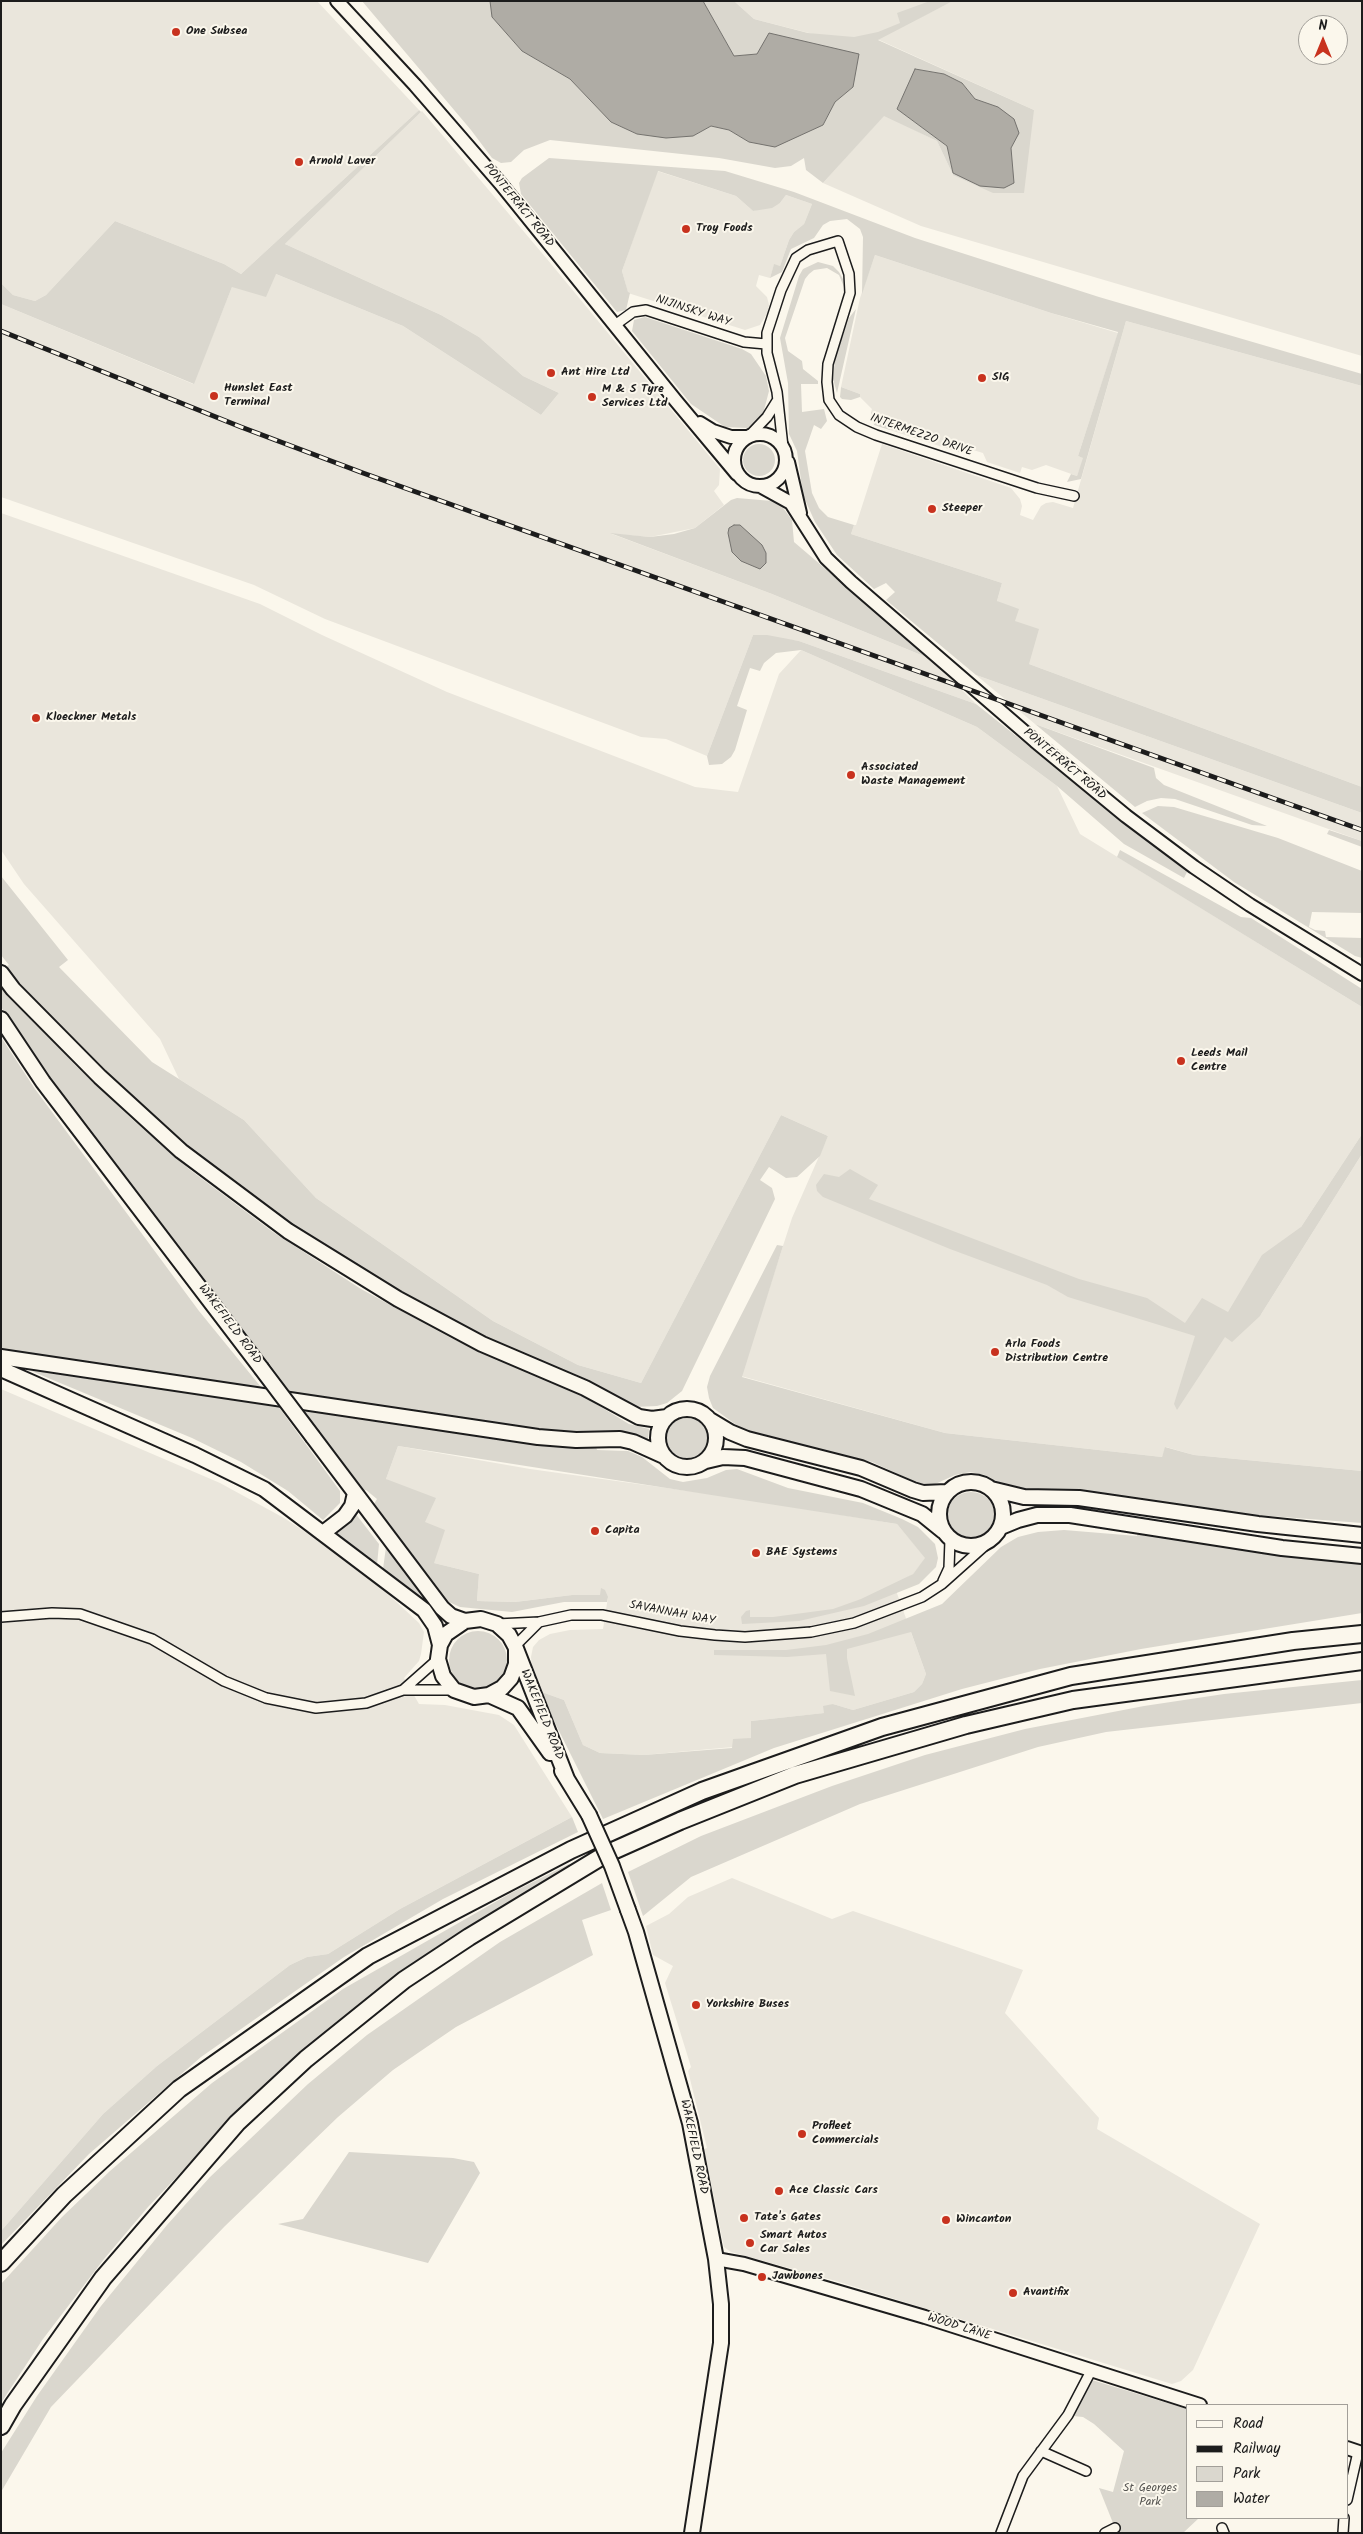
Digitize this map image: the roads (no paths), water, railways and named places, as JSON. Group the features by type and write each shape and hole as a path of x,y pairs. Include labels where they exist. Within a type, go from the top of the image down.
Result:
{"highway":[{"path":"1,2262 64,2195 179,2089 368,1956 571,1850 702,1791 882,1727 1071,1676 1362,1629"},
{"path":"1293,1641 1362,1634"},
{"path":"1,2426 104,2278 237,2123 306,2059 404,1980 469,1937 606,1854 680,1821 795,1776 966,1725 1073,1700 1362,1661"},
{"path":"1295,1669 1362,1665"}],"main road":[{"name":"PONTEFRACT ROAD","path":"337,1 415,85 482,162 737,474"},
{"name":"PONTEFRACT ROAD","path":"691,418 713,431 731,437 748,437"},
{"path":"763,434 771,437 784,451 784,472 771,484 762,487 749,484 737,474 734,458 741,442 748,437 763,434"},
{"name":"PONTEFRACT ROAD","path":"784,451 800,515"},
{"name":"PONTEFRACT ROAD","path":"762,487 784,497 800,515 826,558 851,582 1103,797 1194,868 1362,974"},
{"path":"1,973 13,989 100,1077 173,1144 288,1231 398,1298 482,1344 592,1391 633,1415 652,1419 667,1417"},
{"name":"WAKEFIELD ROAD","path":"1,1019 43,1082 262,1368 442,1608 451,1616 465,1621 482,1619 497,1624 509,1635 566,1779"},
{"path":"1,1357 538,1437 576,1440 620,1438 664,1456"},
{"path":"1,1369 194,1454 264,1489 424,1610 435,1626 442,1676 454,1690"},
{"path":"991,1489 1001,1503 1003,1519 1000,1527 989,1542 971,1547 960,1545 922,1514 860,1489 745,1458 723,1457 689,1468 671,1463 659,1447 658,1436 661,1426 667,1417 674,1412 692,1409 702,1413 730,1432 748,1439 861,1468 923,1493 946,1492 963,1482 973,1482 991,1489 1024,1496 1079,1498 1258,1524 1362,1535"},
{"path":"706,1461 716,1446 715,1428 710,1420"},
{"path":"946,1492 940,1504 938,1518 946,1535"},
{"path":"323,1534 345,1516 352,1506 355,1494"},
{"path":"1000,1527 1037,1515 1070,1515 1282,1548 1362,1556"},
{"path":"439,1652 450,1630 465,1621"},
{"name":"WAKEFIELD ROAD","path":"454,1690 474,1697 490,1695 502,1688 511,1678 516,1664 515,1648"},
{"name":"WAKEFIELD ROAD","path":"490,1695 518,1708 589,1815 612,1866 636,1932 690,2123 716,2259 721,2304 721,2343 692,2533"},
{"name":"WOOD LANE","path":"716,2259 744,2264 925,2317 1197,2404"}],"street":[{"name":"INTERMEZZO DRIVE","path":"784,451 777,400 766,344 770,321 796,258 808,250 838,241 849,274 850,293 828,364 827,382 829,400 839,415 856,427 876,435 1037,488 1074,496"},
{"name":"NIJINSKY WAY","path":"615,325 633,312 646,310 744,342 766,344"},
{"path":"748,437 767,417 777,400"},
{"path":"942,1584 949,1568 946,1535"},
{"name":"SAVANNAH WAY","path":"497,1624 538,1622 571,1615 602,1615 680,1631 715,1635 783,1635 810,1632 854,1623 922,1597 942,1584 989,1542"},
{"path":"1,1616 52,1613 80,1614 152,1639 224,1681 266,1698 316,1708 366,1703 403,1690 454,1690"},
{"path":"515,1648 538,1622"},
{"path":"403,1690 439,1652"},
{"path":"1002,2533 1023,2476 1068,2415 1091,2371"},
{"path":"1041,2451 1086,2472"},
{"path":"1348,2494 1355,2451"},
{"path":"1343,2533 1344,2519"},
{"path":"1105,2533 1115,2528"}],"water":[{"path":"490,1 703,1 734,56 757,54 769,33 859,54 853,87 835,102 823,125 775,147 749,142 729,130 711,126 693,136 666,138 637,134 611,122 570,79 522,51 492,17"},
{"path":"915,69 944,74 962,83 975,99 998,107 1014,119 1019,133 1011,148 1014,183 1004,188 980,186 953,173 947,146 897,109"},
{"path":"734,525 740,525 762,545 766,553 766,563 760,569 741,561 732,552 728,533 729,528"}],"railway":[{"path":"1,331 241,427 363,473 1362,830"}],"place":[{"name":"One Subsea","path":"176,32"},
{"name":"Arnold Laver","path":"299,162"},
{"name":"Troy Foods","path":"686,229"},
{"name":"Ant Hire Ltd","path":"551,373"},
{"name":"SIG","path":"982,378"},
{"name":"Hunslet East Terminal","path":"214,396"},
{"name":"M & S Tyre Services Ltd","path":"592,397"},
{"name":"Steeper","path":"932,509"},
{"name":"Kloeckner Metals","path":"36,718"},
{"name":"Associated Waste Management","path":"851,775"},
{"name":"Leeds Mail Centre","path":"1181,1061"},
{"name":"Arla Foods Distribution Centre","path":"995,1352"},
{"name":"Capita","path":"595,1531"},
{"name":"BAE Systems","path":"756,1553"},
{"name":"Yorkshire Buses","path":"696,2005"},
{"name":"Profleet Commercials","path":"802,2134"},
{"name":"Ace Classic Cars","path":"779,2191"},
{"name":"Tate's Gates","path":"744,2218"},
{"name":"Wincanton","path":"946,2220"},
{"name":"Smart Autos Car Sales","path":"750,2243"},
{"name":"Jawbones","path":"762,2277"},
{"name":"Avantifix","path":"1013,2293"}],"park label":[{"name":"St Georges Park","path":"1150,2496"}]}
